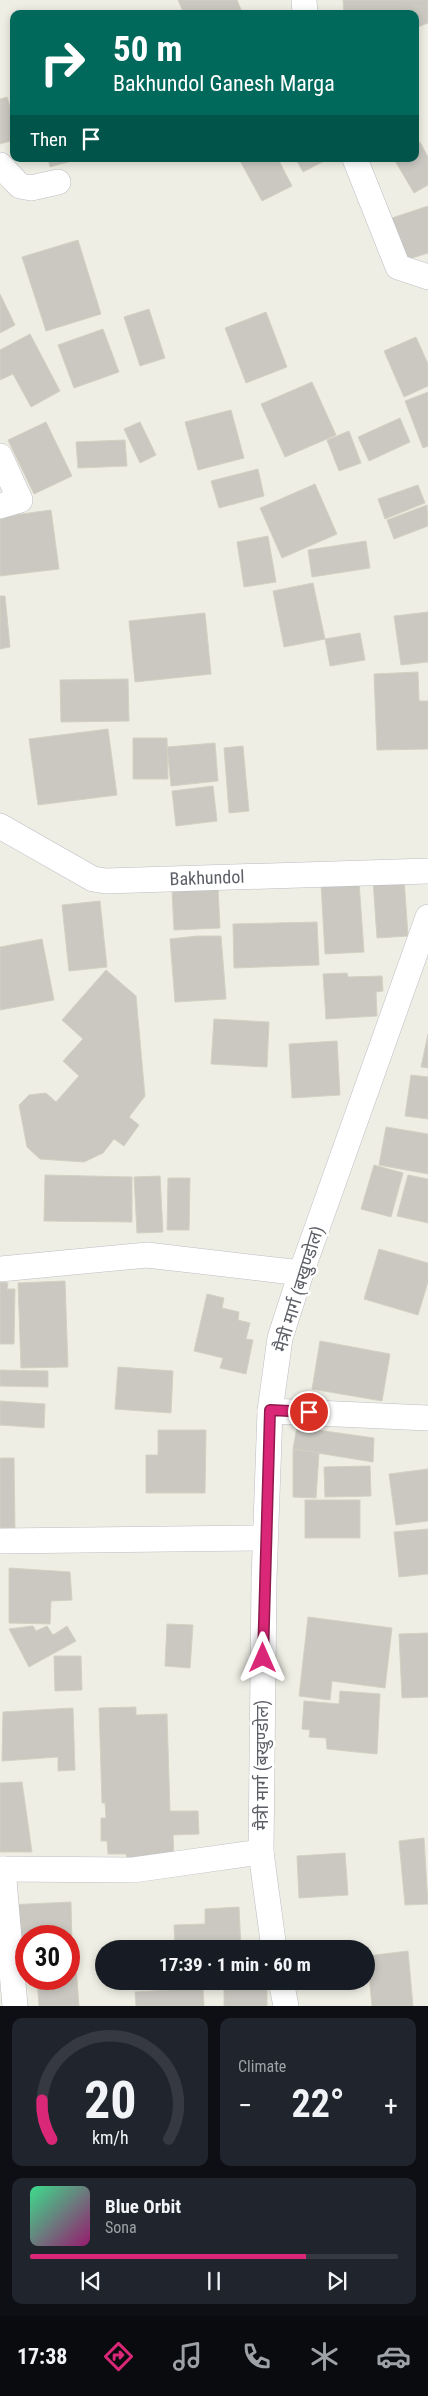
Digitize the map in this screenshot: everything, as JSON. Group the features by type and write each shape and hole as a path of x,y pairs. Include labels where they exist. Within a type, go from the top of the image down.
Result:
{"street":[{"path":"356,162 398,267 428,277"},
{"path":"0,165 20,186 31,188 58,182"},
{"path":"0,456 20,500 0,506"},
{"name":"Bakhundol","path":"0,826 93,878 106,881 428,871"},
{"name":"मैत्री मार्ग (बखुण्डोल)","path":"273,1940 261,1852 265,1538 270,1410 280,1338 301,1273 428,916"},
{"path":"0,1269 147,1255 301,1273"},
{"path":"270,1410 428,1418"},
{"path":"0,1541 265,1538"},
{"path":"15,2006 1,1869 133,1870 261,1852"},
{"path":"282,1990 286,2006"}],"building":[{"path":"178,0 237,0 241,10 182,10"},
{"path":"343,0 428,0 428,23 419,26 419,10 344,10"},
{"path":"7,97 10,106 10,141 0,144 0,99"},
{"path":"419,142 428,157 428,185 414,193 396,162 419,162"},
{"path":"49,162 68,162 50,167"},
{"path":"241,162 280,162 292,186 262,201"},
{"path":"298,162 322,162 303,172"},
{"path":"428,206 428,253 403,261 389,219"},
{"path":"78,240 101,314 46,331 22,257"},
{"path":"0,294 15,325 0,333"},
{"path":"149,309 165,358 140,366 124,317"},
{"path":"266,312 287,367 246,383 225,328"},
{"path":"103,329 119,372 74,388 58,345"},
{"path":"30,334 60,391 31,407 13,374 0,380 0,350"},
{"path":"416,337 428,364 428,386 404,397 384,351"},
{"path":"312,382 336,435 285,457 261,404"},
{"path":"428,392 428,446 423,448 405,401"},
{"path":"231,410 244,458 198,470 185,422"},
{"path":"400,418 410,442 369,461 358,437"},
{"path":"46,422 72,476 34,494 8,440"},
{"path":"140,422 156,455 140,463 124,429"},
{"path":"349,431 361,463 339,471 327,440"},
{"path":"125,440 127,466 78,468 76,442"},
{"path":"258,469 264,496 219,508 211,481"},
{"path":"315,484 337,534 282,558 260,508"},
{"path":"418,485 425,503 385,519 378,499"},
{"path":"427,505 428,526 394,539 387,520"},
{"path":"51,510 59,569 0,576 0,517"},
{"path":"268,536 276,582 244,587 237,542"},
{"path":"366,541 370,568 312,577 308,550"},
{"path":"313,583 325,639 284,647 273,591"},
{"path":"0,596 5,596 10,647 0,649"},
{"path":"428,612 428,662 401,665 394,616"},
{"path":"205,613 211,674 135,682 129,621"},
{"path":"360,633 365,660 330,666 325,639"},
{"path":"418,672 419,701 428,701 428,749 377,750 374,674"},
{"path":"128,679 129,721 61,722 60,680"},
{"path":"108,729 117,795 38,805 29,739"},
{"path":"133,738 167,738 168,779 133,779"},
{"path":"215,743 218,781 171,786 167,747"},
{"path":"243,746 249,811 229,813 224,748"},
{"path":"213,786 217,821 176,826 172,791"},
{"path":"404,878 408,936 377,938 373,880"},
{"path":"359,882 364,952 325,954 321,884"},
{"path":"218,888 220,928 174,930 172,890"},
{"path":"100,901 107,967 69,971 62,905"},
{"path":"317,922 319,965 234,968 233,924"},
{"path":"221,936 226,999 175,1002 170,939"},
{"path":"42,939 54,1000 0,1010 0,947"},
{"path":"106,970 136,996 145,1096 129,1117 139,1125 124,1146 114,1139 103,1153 84,1162 40,1159 27,1147 19,1105 29,1095 46,1093 56,1102 79,1076 63,1061 83,1039 62,1020"},
{"path":"347,973 348,977 382,976 383,991 376,992 377,1016 326,1019 323,974"},
{"path":"214,1019 269,1022 267,1067 211,1064"},
{"path":"428,1034 428,1068 421,1067"},
{"path":"337,1041 340,1095 292,1098 289,1044"},
{"path":"411,1075 428,1077 428,1119 405,1116"},
{"path":"386,1127 428,1134 428,1174 379,1165"},
{"path":"374,1165 403,1173 391,1217 361,1209"},
{"path":"45,1175 132,1177 132,1222 44,1221"},
{"path":"408,1175 428,1179 428,1223 397,1216"},
{"path":"160,1176 163,1232 137,1233 134,1177"},
{"path":"168,1178 190,1178 189,1230 167,1230"},
{"path":"379,1249 428,1263 428,1282 418,1315 364,1299"},
{"path":"65,1281 68,1367 21,1368 18,1283"},
{"path":"0,1282 8,1283 7,1289 15,1289 14,1344 0,1344"},
{"path":"207,1294 224,1298 222,1308 239,1312 238,1320 250,1323 246,1339 253,1340 246,1374 220,1368 223,1358 194,1351"},
{"path":"320,1341 390,1354 382,1401 312,1389"},
{"path":"118,1367 173,1371 171,1413 115,1409"},
{"path":"0,1370 48,1371 48,1387 0,1386"},
{"path":"0,1401 45,1404 44,1428 0,1425"},
{"path":"297,1427 374,1438 373,1462 293,1449"},
{"path":"158,1430 206,1430 205,1493 146,1493 146,1455 158,1455"},
{"path":"293,1449 319,1453 316,1498 293,1497"},
{"path":"0,1458 14,1458 15,1528 0,1528"},
{"path":"370,1466 371,1496 325,1497 324,1467"},
{"path":"428,1469 428,1521 396,1525 389,1474"},
{"path":"305,1500 360,1500 360,1538 305,1538"},
{"path":"428,1529 428,1574 399,1577 394,1532"},
{"path":"9,1568 70,1572 72,1600 51,1601 50,1624 9,1623"},
{"path":"308,1617 392,1628 385,1688 332,1681 330,1700 299,1696"},
{"path":"167,1624 193,1625 190,1668 165,1666"},
{"path":"33,1626 36,1631 47,1626 53,1635 67,1626 76,1641 29,1667 9,1629"},
{"path":"428,1633 428,1697 402,1698 399,1634"},
{"path":"54,1656 81,1656 82,1690 55,1691"},
{"path":"340,1691 380,1694 377,1754 327,1749 326,1738 309,1737 310,1730 302,1729 304,1701 339,1704"},
{"path":"136,1707 136,1715 167,1714 170,1811 198,1811 199,1834 173,1835 174,1858 127,1859 126,1854 108,1854 107,1841 101,1841 101,1818 106,1818 105,1803 102,1803 99,1708"},
{"path":"73,1708 75,1770 58,1771 58,1757 2,1761 3,1712"},
{"path":"22,1782 32,1852 0,1852 0,1783"},
{"path":"424,1838 428,1904 405,1905 399,1841"},
{"path":"345,1853 348,1895 299,1898 297,1856"},
{"path":"71,1902 72,1925 15,1925 15,1952 13,1952 7,1905"},
{"path":"239,1907 241,1940 175,1940 174,1925 205,1924 205,1909"},
{"path":"408,1951 413,2006 372,2006 370,1990 375,1990 375,1955"},
{"path":"38,1990 78,1990 79,2006 39,2006"},
{"path":"203,1990 204,2006 136,2006 135,1992"},
{"path":"224,1990 267,1990 267,2006 224,2006"}],"route":[{"path":"263,1658 264,1566 270,1410 309,1412"}]}
